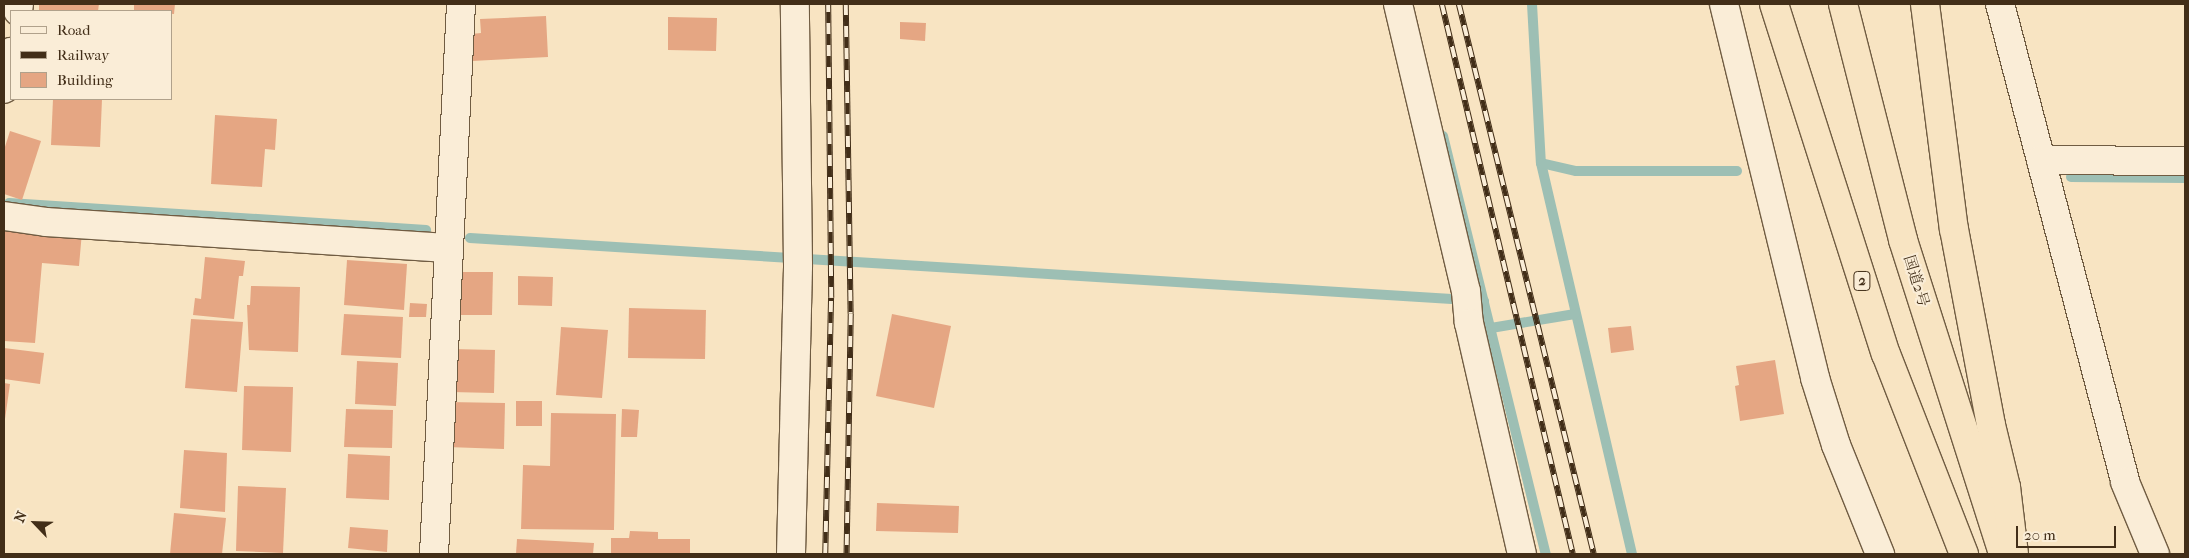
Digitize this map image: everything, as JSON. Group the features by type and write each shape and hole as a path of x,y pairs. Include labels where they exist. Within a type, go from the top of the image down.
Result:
{"highway":[{"name":"2","path":"1774,4 1886,354 1964,554"},
{"name":"国道2号","path":"1843,4 1903,240 2003,554"},
{"path":"1925,4 1954,229 1989,416 2006,487 2014,554"}],"street":[{"path":"434,554 461,4"},
{"path":"791,554 798,259 795,4"},
{"path":"1398,4 1467,299 1522,554"},
{"path":"1724,4 1815,378 1836,445 1880,554"},
{"path":"2000,4 2125,482 2156,554"},
{"path":"4,89 10,57"},
{"path":"2041,160 2185,161"},
{"path":"4,216 46,222 448,248"}],"building":[{"path":"39,4 99,4 98,10 39,10"},
{"path":"134,4 175,4 174,14 172,14 172,10 134,10"},
{"path":"546,16 548,57 472,61 471,34 481,33 480,19"},
{"path":"668,17 717,18 716,51 668,50"},
{"path":"900,22 926,23 925,41 900,39"},
{"path":"53,100 102,100 100,147 51,145"},
{"path":"215,115 277,119 275,150 265,149 262,187 211,184"},
{"path":"10,131 41,141 22,200 4,194 4,150"},
{"path":"4,226 82,232 79,266 42,263 35,343 4,341"},
{"path":"205,257 245,261 243,276 239,276 234,319 193,315 195,298 201,299"},
{"path":"347,260 407,264 404,310 344,305"},
{"path":"454,272 493,272 492,315 452,315"},
{"path":"518,276 553,277 552,306 518,305"},
{"path":"251,286 300,287 298,352 249,350 247,305 250,305"},
{"path":"410,303 427,304 426,317 409,317"},
{"path":"629,308 706,310 705,359 628,358"},
{"path":"344,314 403,317 401,358 341,355"},
{"path":"892,314 951,326 934,408 876,396"},
{"path":"191,319 243,322 237,392 185,388"},
{"path":"1631,326 1634,350 1611,353 1608,328"},
{"path":"561,327 608,330 602,398 556,395"},
{"path":"4,348 44,353 40,384 4,379"},
{"path":"452,349 495,350 494,393 451,392"},
{"path":"1775,360 1784,414 1740,421 1735,386 1739,385 1736,366"},
{"path":"357,361 398,363 396,406 355,404"},
{"path":"4,383 10,384 5,419 4,419"},
{"path":"244,386 293,387 291,452 242,450"},
{"path":"516,401 542,401 542,426 516,426"},
{"path":"448,402 505,403 504,449 447,447"},
{"path":"346,409 393,410 392,448 344,447"},
{"path":"622,409 639,410 637,437 621,437"},
{"path":"551,413 616,414 614,530 521,529 523,465 550,466"},
{"path":"184,450 227,453 225,512 180,508"},
{"path":"348,454 390,456 389,500 346,498"},
{"path":"238,486 286,488 283,553 236,551"},
{"path":"877,503 959,506 958,533 876,531"},
{"path":"174,513 226,518 222,554 170,554"},
{"path":"350,527 388,530 387,552 348,548"},
{"path":"630,531 658,532 658,539 690,539 690,554 611,554 611,538 629,538"},
{"path":"517,539 594,543 593,554 516,554"}],"waterway":[{"path":"1532,4 1541,163 1632,554"},
{"path":"1443,136 1546,554"},
{"path":"1541,163 1576,171 1737,171"},
{"path":"2071,177 2185,178"},
{"path":"9,203 426,230"},
{"path":"470,238 1484,301"},
{"path":"1491,328 1575,314"}],"railway":[{"path":"825,554 831,298 828,4"},
{"path":"846,4 851,314 847,554"},
{"path":"1442,4 1573,554"},
{"path":"1459,4 1594,554"}]}
